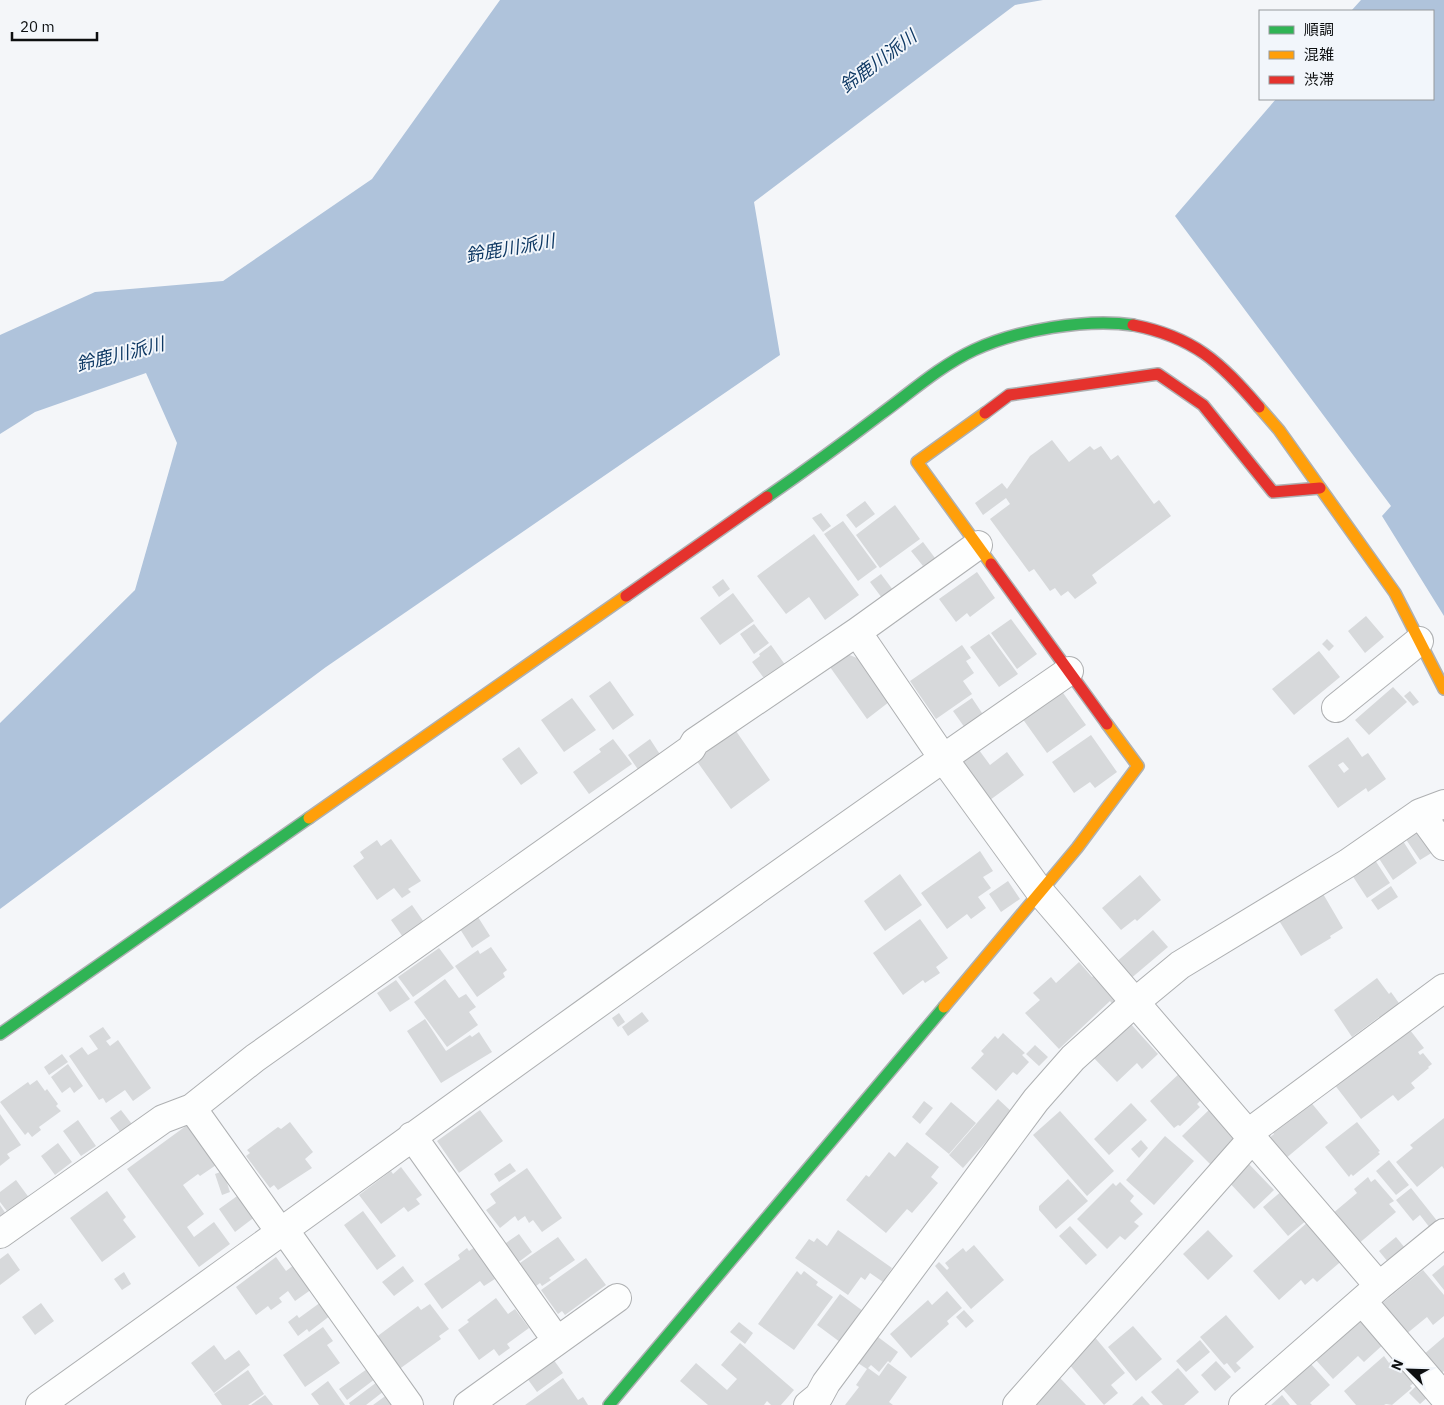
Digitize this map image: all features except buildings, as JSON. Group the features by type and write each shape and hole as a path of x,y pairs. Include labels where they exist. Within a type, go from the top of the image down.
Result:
{"street":[{"path":"0,1034 817,462 943,367 974,350 996,341 1040,329 1072,324 1131,324 1155,329 1192,345 1213,359 1231,375 1279,430 1395,593 1444,689"},
{"path":"609,1405 1041,893 1078,848 1138,766 917,462 1009,395 1158,374 1203,405 1274,492 1320,488"},
{"path":"0,1234 164,1119 192,1108 255,1058 692,749 695,742 857,632 978,545"},
{"path":"857,632 943,758 1041,893 1250,1136 1371,1294 1444,1398"},
{"path":"1336,708 1419,641"},
{"path":"40,1405 283,1232 412,1136 943,758 1069,671"},
{"path":"818,1402 826,1382 1036,1100 1073,1058 1134,1003 1180,965 1348,863 1432,808 1444,846"},
{"path":"1017,1405 1250,1136 1444,988"},
{"path":"192,1108 409,1405"},
{"path":"412,1136 557,1341"},
{"path":"1243,1405 1371,1294 1443,1236"},
{"path":"468,1405 617,1298"}],"water":[{"name":"鈴鹿川派川","path":"500,0 1043,0 1015,5 754,202 780,355 326,667 0,909 0,723 135,590 177,443 146,373 35,412 0,434 0,335 95,292 223,281 372,179"},
{"path":"1361,0 1444,0 1444,616 1382,516 1391,506 1175,216 1275,100 1434,100 1434,10 1352,10"}],"traffic: fast":[{"path":"767,497 961,356 991,343 1052,327 1095,323 1133,325"},
{"path":"0,1034 309,818"},
{"path":"609,1405 944,1007"}],"traffic: slow":[{"path":"1259,407 1279,430 1395,593 1444,689"},
{"path":"985,413 917,462 991,564"},
{"path":"309,818 626,596"},
{"path":"944,1007 1077,848 1138,766 1107,724"}],"traffic: jam":[{"path":"1133,325 1154,330 1189,344 1218,364 1259,407"},
{"path":"985,413 1009,395 1158,374 1203,405 1273,492 1320,488"},
{"path":"626,596 767,497"},
{"path":"991,564 1107,724"}]}
